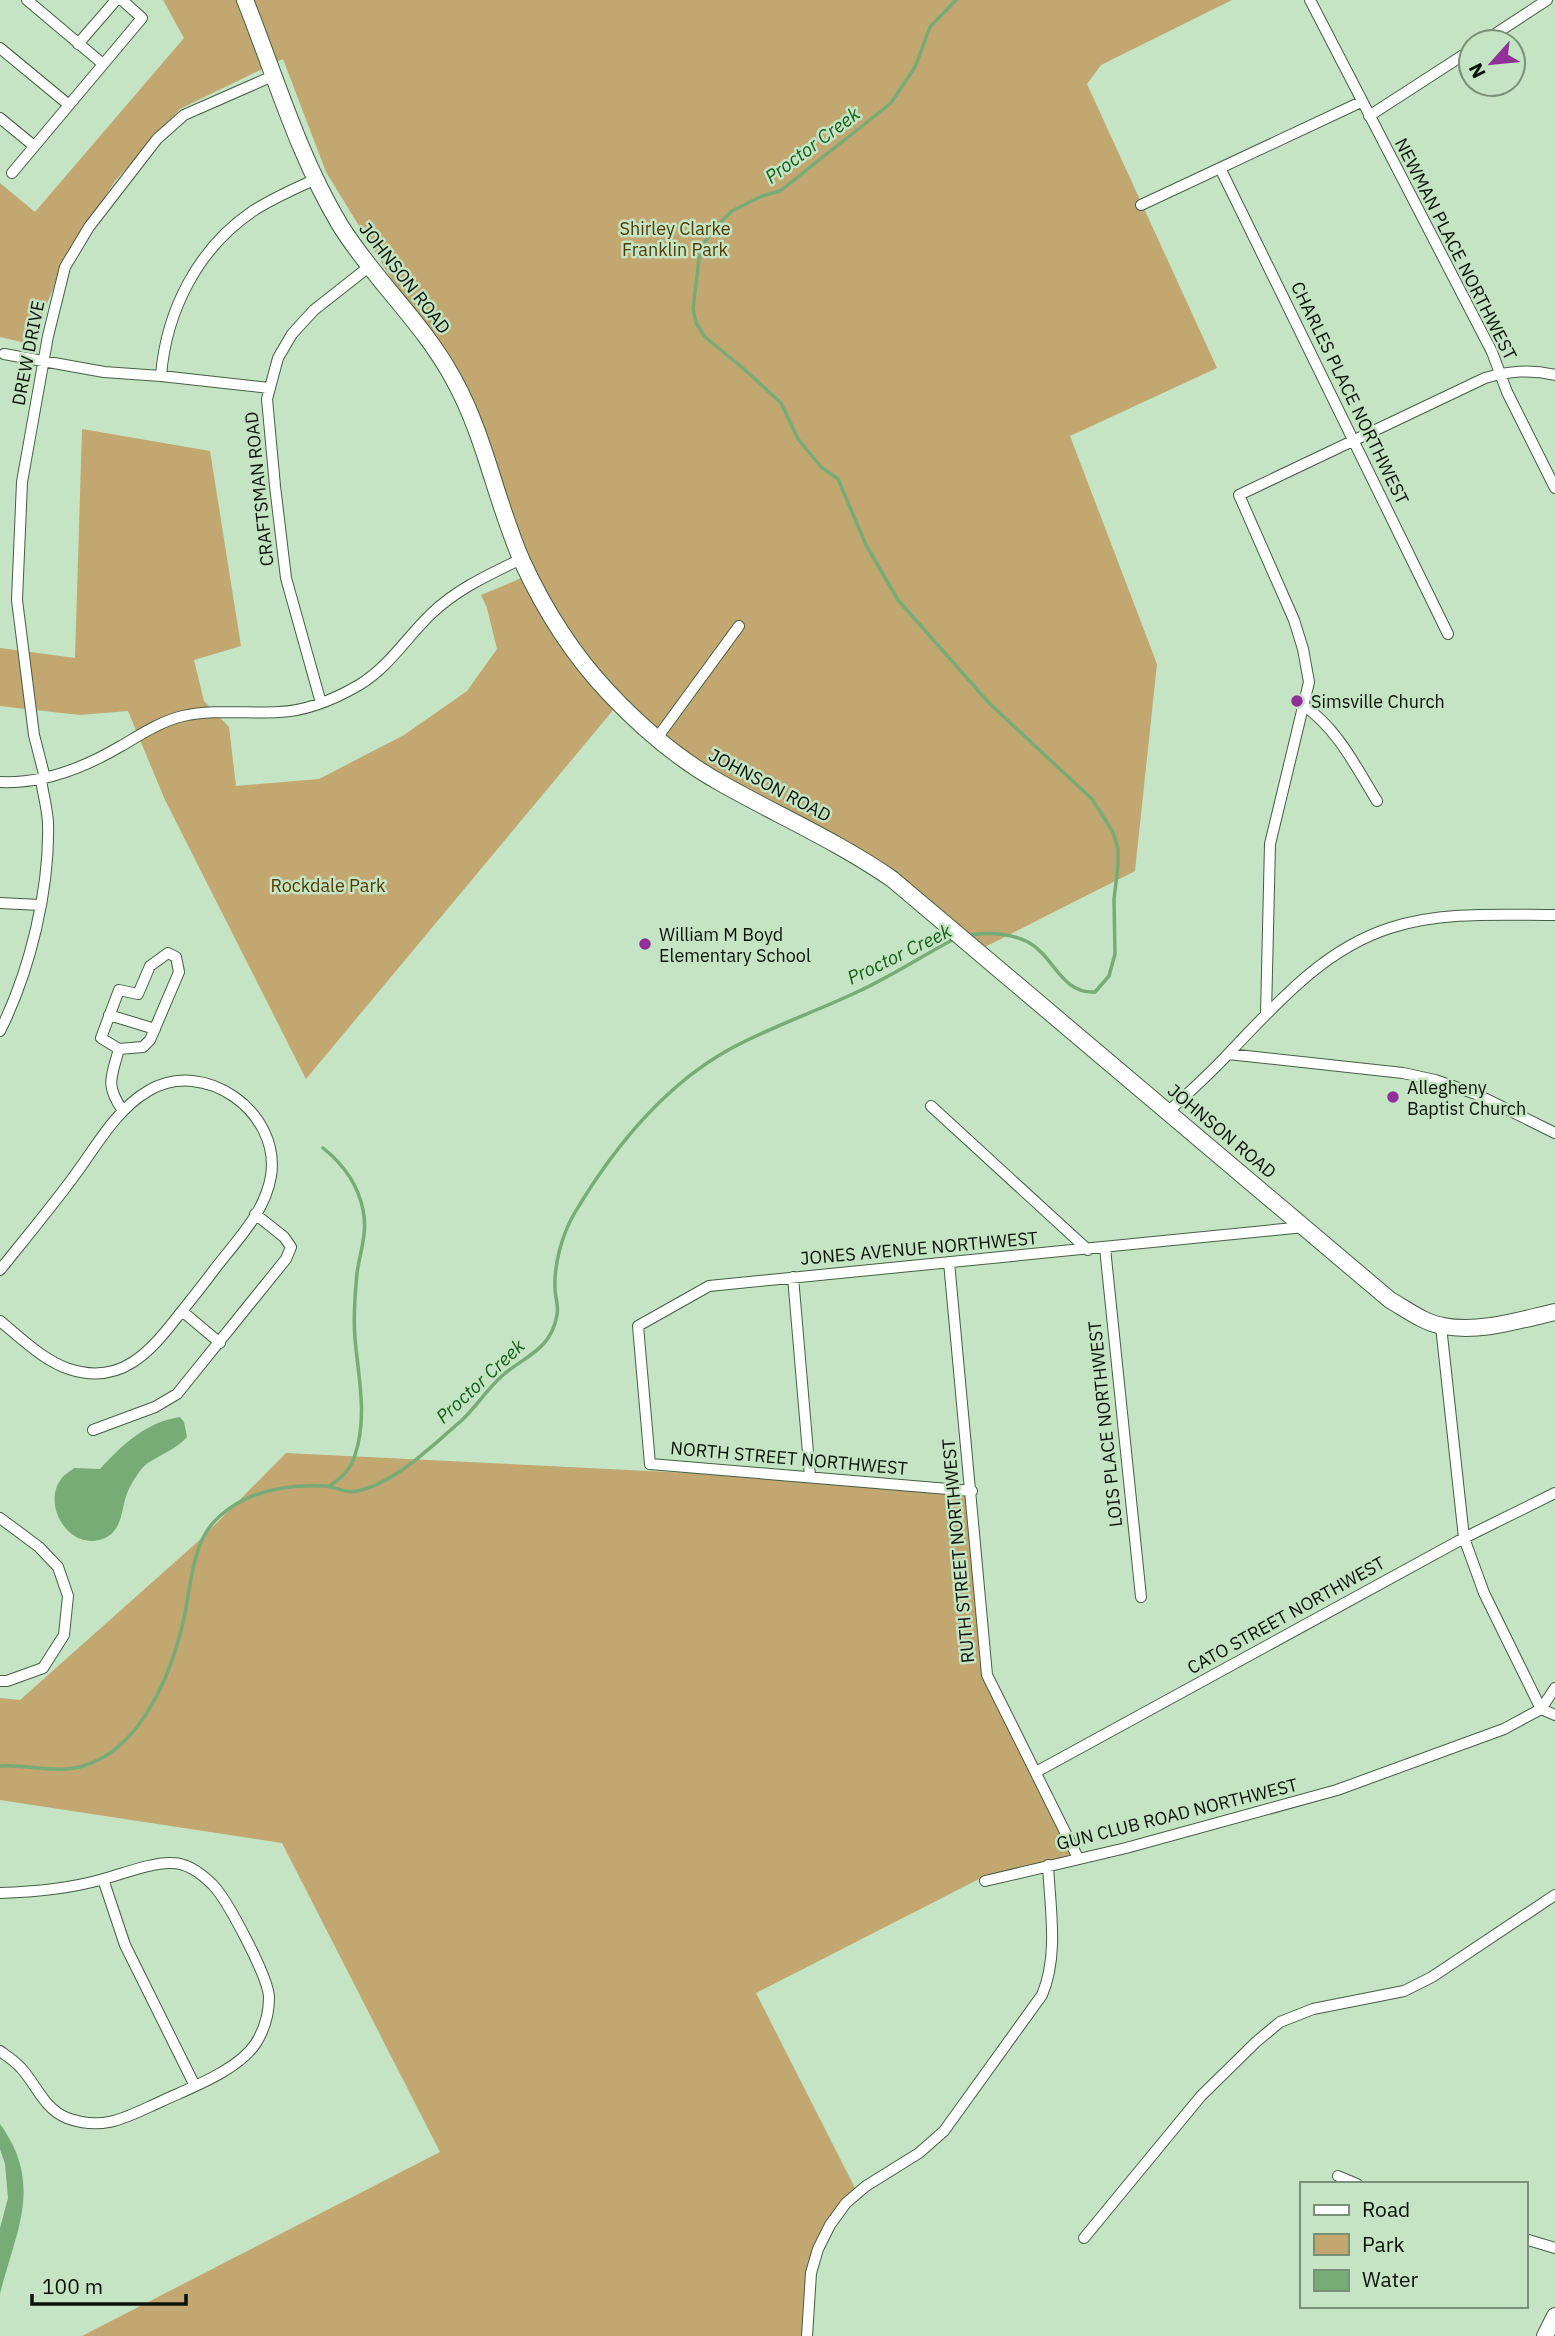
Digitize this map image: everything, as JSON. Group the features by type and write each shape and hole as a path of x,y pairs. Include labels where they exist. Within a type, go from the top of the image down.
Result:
{"street":[{"path":"27,0 40,4 78,44 103,64"},
{"path":"78,44 116,0"},
{"path":"12,173 142,18 122,0"},
{"name":"JOHNSON ROAD","path":"246,0 316,179 342,226 370,266 429,337 455,382 521,559 545,606 577,655 609,693 657,738 718,782 837,844 892,879 1390,1300 1441,1326 1472,1328 1555,1312"},
{"name":"NEWMAN PLACE NORTHWEST","path":"1310,0 1492,352 1555,488"},
{"path":"1504,28 1547,0"},
{"path":"0,47 69,105"},
{"path":"1369,116 1457,59"},
{"name":"DREW DRIVE","path":"0,1031 26,965 40,905 45,868 48,821 17,600 22,482 53,314 65,268 89,227 157,139 184,115 275,75"},
{"path":"1141,205 1361,102"},
{"path":"0,118 34,146"},
{"name":"CHARLES PLACE NORTHWEST","path":"1220,168 1448,634"},
{"path":"161,376 166,341 175,310 202,260 225,235 253,212 316,179"},
{"name":"CRAFTSMAN ROAD","path":"321,703 286,578 268,414 269,388 278,358 298,327 314,310 370,266"},
{"path":"4,354 104,372 269,388"},
{"path":"1266,1014 1270,844 1309,682 1294,620 1239,495 1485,378 1533,369 1555,375"},
{"path":"0,782 43,779 74,770 183,716 282,712 309,708 321,703 360,684 383,667 429,615 452,596 476,580 521,559"},
{"path":"657,738 739,626"},
{"path":"1303,705 1316,714 1345,748 1377,801"},
{"path":"0,903 40,905"},
{"path":"1168,1111 1306,976 1348,946 1390,928 1431,919 1473,915 1555,915"},
{"path":"168,953 176,957 179,972 155,1029 143,1047 119,1049 101,1038 119,990 138,994 149,966 168,953"},
{"path":"109,1015 155,1029"},
{"path":"119,1049 111,1079 112,1094 123,1111"},
{"path":"1228,1054 1403,1073 1435,1080 1476,1094 1555,1133"},
{"path":"0,1270 123,1111 146,1091 167,1081 202,1080 223,1088 256,1117 265,1134 272,1158 266,1196 253,1221 149,1352 117,1371 92,1373 69,1369 53,1362 0,1321"},
{"path":"931,1106 1088,1250"},
{"path":"93,1430 169,1401 220,1343 286,1259 291,1247 284,1237 256,1213"},
{"name":"JONES AVENUE NORTHWEST","path":"647,1418 638,1326 709,1286 1304,1227"},
{"name":"LOIS PLACE NORTHWEST","path":"1105,1248 1141,1597"},
{"name":"RUTH STREET NORTHWEST","path":"949,1262 987,1675 1078,1858"},
{"path":"793,1277 810,1476"},
{"path":"182,1311 220,1343"},
{"path":"1441,1326 1464,1538 1484,1593 1541,1710 1555,1715"},
{"name":"NORTH STREET NORTHWEST","path":"647,1418 650,1464 972,1491"},
{"name":"CATO STREET NORTHWEST","path":"1036,1772 1464,1538 1555,1493"},
{"path":"0,1518 38,1547 58,1567 68,1596 64,1635 43,1668 0,1681"},
{"path":"1541,1710 1555,1688"},
{"name":"GUN CLUB ROAD NORTHWEST","path":"807,2336 811,2273 818,2249 830,2225 846,2203 866,2186 919,2153 944,2131 1042,1995 1052,1958 1048,1865 1126,1848 1337,1790 1504,1729 1541,1710"},
{"path":"0,1893 54,1889 172,1863 196,1870 214,1887 227,1905 264,1976 270,1996 267,2020 255,2045 242,2059 195,2086 113,2123 93,2124 65,2117 43,2099 21,2068 0,2051"},
{"path":"985,1881 1048,1865"},
{"path":"103,1880 125,1945 195,2086"},
{"path":"1084,2238 1201,2096 1280,2022 1313,2010 1404,1991 1432,1977 1555,1895"},
{"path":"1339,2176 1352,2182"},
{"path":"1527,2240 1555,2248"},
{"path":"1545,2336 1555,2316"}],"green space":[{"path":"163,0 1232,0 1101,65 1087,84 1217,368 1070,436 1157,664 1135,871 981,949 925,902 741,796 619,703 306,1079 165,800 128,711 80,715 0,706 0,648 75,658 82,429 210,451 241,646 194,660 204,701 229,727 236,786 319,779 404,735 467,691 497,649 481,595 529,575 487,451 405,301 326,172 283,59 180,109 115,181 64,263 30,344 0,337 0,183 35,212 184,38"},
{"path":"286,1453 972,1487 990,1675 1080,1857 981,1878 756,1993 857,2192 817,2252 811,2336 82,2336 440,2152 282,1843 0,1800 0,1698 20,1700 203,1537"}],"water":[{"path":"180,1417 184,1422 187,1437 174,1448 147,1463 141,1470 128,1491 119,1523 111,1534 93,1541 81,1539 63,1525 55,1502 56,1490 62,1478 74,1468 100,1469 126,1443 146,1429"},
{"path":"0,2124 21,2167 24,2188 19,2228 0,2294 0,2228 8,2198 5,2164 0,2149"}],"waterway":[{"name":"Proctor Creek","path":"956,0 930,27 915,67 891,103 780,191 762,196 732,211 713,229 699,259 693,309 696,323 705,337 781,403 798,439 821,467 838,479 866,545 898,600 989,703 1092,799 1113,832 1118,849 1114,899 1115,954 1109,976 1095,992 1074,987 1028,942 999,934 968,935"},
{"name":"Proctor Creek","path":"0,1766 52,1769 83,1766 104,1757 138,1726 162,1684 179,1639 198,1549 211,1525 232,1506 257,1494 283,1488 330,1487 352,1492 378,1484 416,1460 466,1416 503,1375 543,1344 554,1327 557,1315 557,1260 562,1240 574,1214 622,1143 683,1081 730,1049 869,986 954,939"},
{"path":"323,1148 337,1161 353,1183 361,1201 365,1226 357,1273 354,1314 361,1426 351,1465 342,1477 329,1486"}],"place":[{"name":"Simsville Church","path":"1297,701"},
{"name":"William M Boyd Elementary School","path":"645,944"},
{"name":"Allegheny Baptist Church","path":"1393,1097"}],"park label":[{"name":"Shirley Clarke Franklin Park","path":"675,238"},
{"name":"Rockdale Park","path":"328,885"}]}
